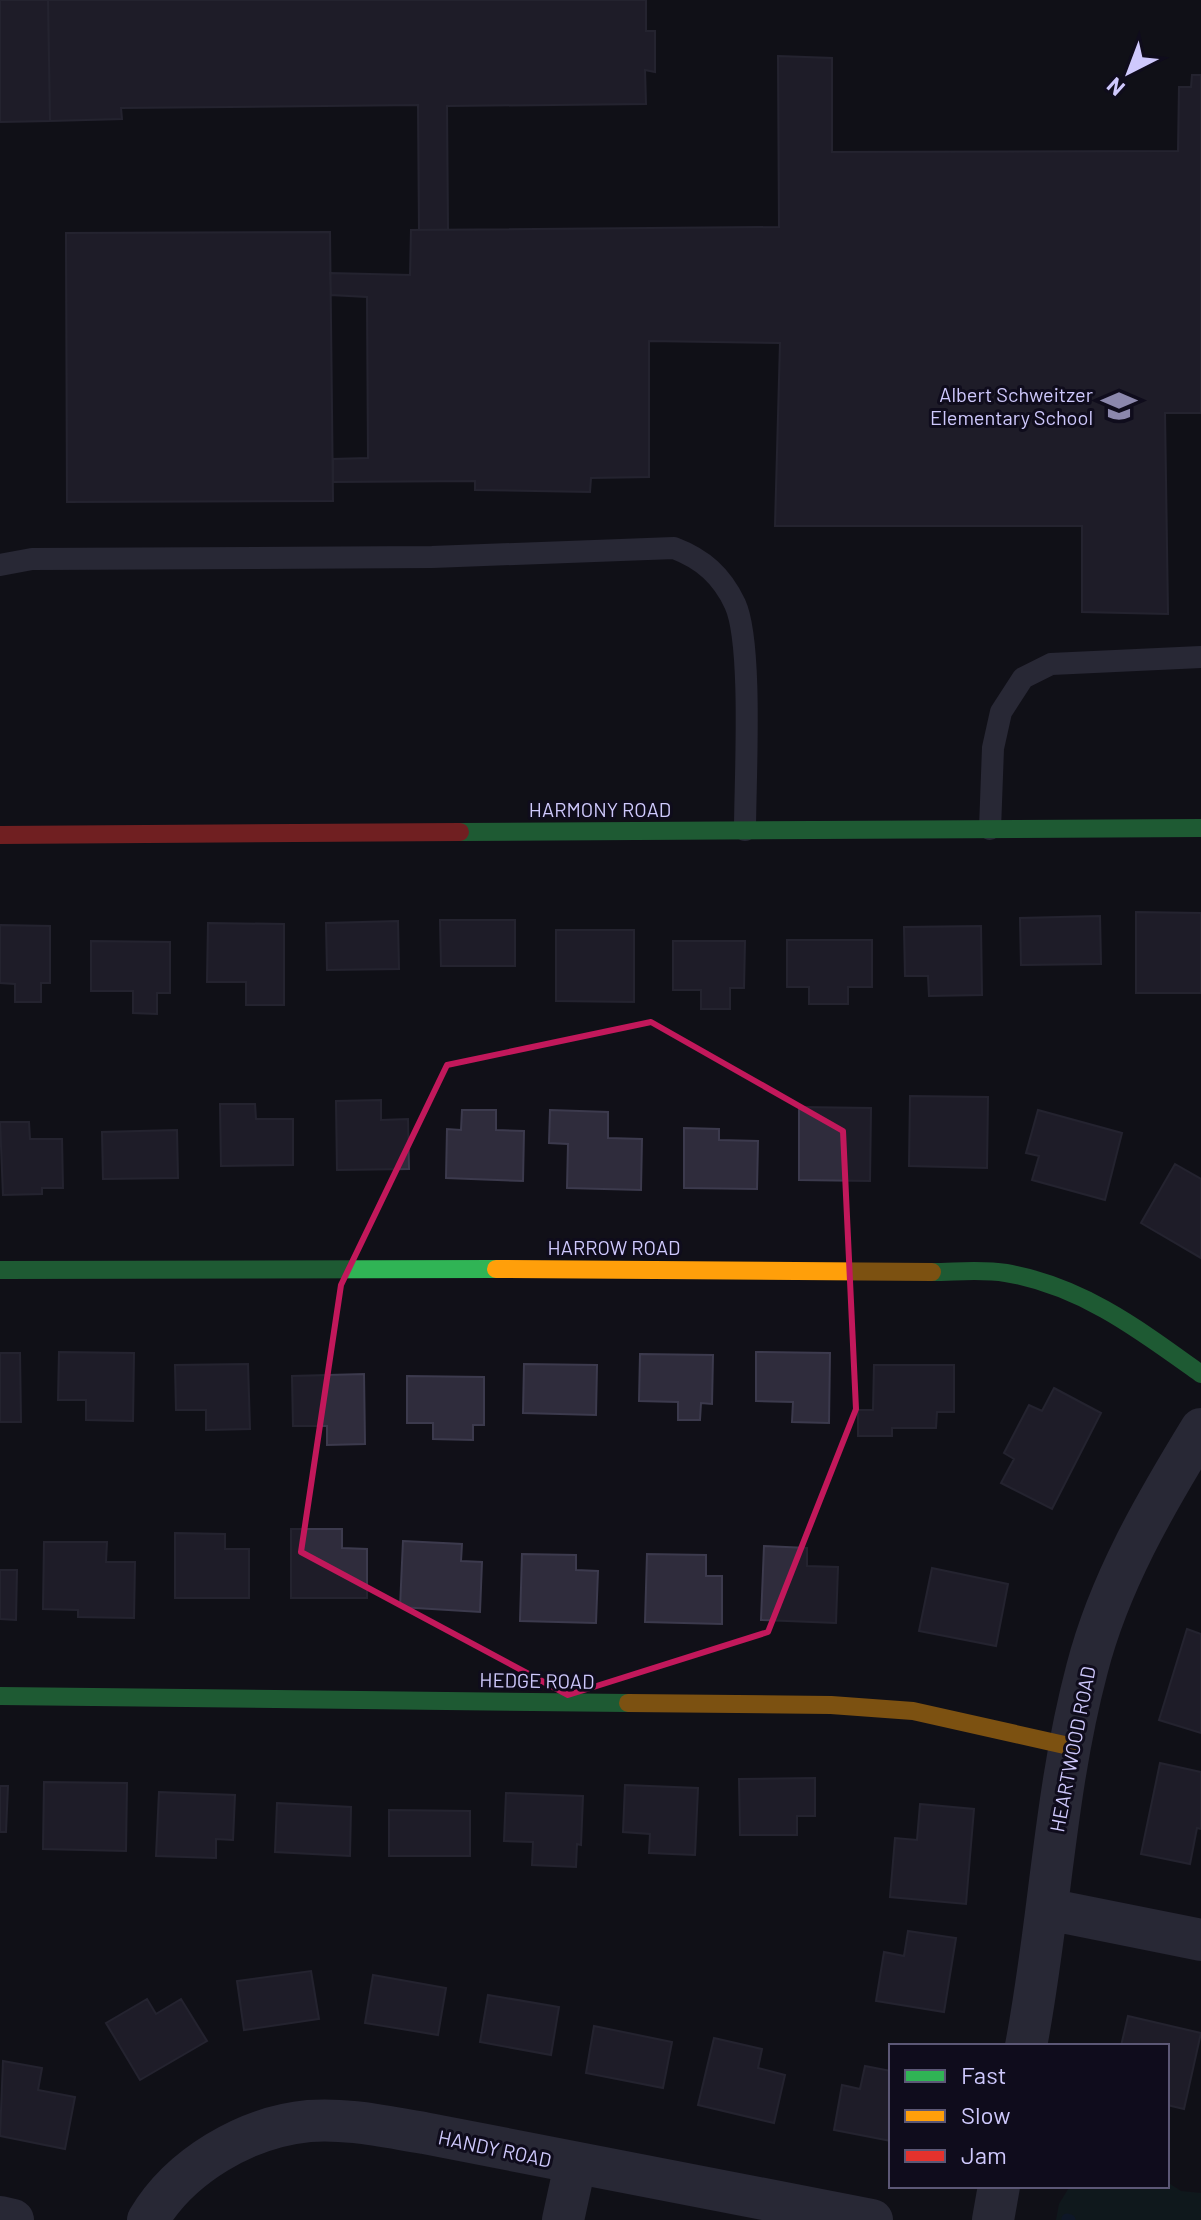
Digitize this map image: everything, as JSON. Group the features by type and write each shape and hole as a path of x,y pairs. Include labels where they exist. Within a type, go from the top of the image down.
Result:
{"street":[{"name":"HARMONY ROAD","path":"0,835 1201,828"},
{"name":"HARROW ROAD","path":"0,1270 761,1268 1005,1273 1080,1294 1131,1324 1201,1374"},
{"name":"HEARTWOOD ROAD","path":"1026,2044 1069,1746 1087,1667 1107,1607 1160,1496 1201,1429"},
{"name":"HEDGE ROAD","path":"0,1696 831,1705 913,1711 1069,1746"},
{"path":"1047,1909 1201,1940"},
{"name":"HANDY ROAD","path":"148,2220 183,2176 215,2154 276,2126 311,2121 362,2123 409,2130 575,2165 872,2220"},
{"path":"563,2220 575,2165"},
{"path":"993,2220 999,2188"},
{"path":"0,2217 13,2220"}],"lane":[{"path":"0,565 32,559 432,557 674,548 698,557 718,576 737,607 744,649 745,830"},
{"path":"990,829 993,748 1001,712 1023,678 1051,664 1201,657"}],"highlighted area":[{"path":"651,1022 843,1131 856,1409 768,1632 568,1695 301,1552 341,1285 447,1065"}],"green space":[{"path":"1169,2183 1181,2191 1201,2193 1201,2220 1056,2220 1059,2204 1069,2188 1169,2188"}],"building":[{"path":"0,0 48,0 50,121 0,122"},
{"path":"48,0 646,0 646,31 655,31 655,72 645,70 646,104 447,106 448,230 419,230 418,105 121,108 122,119 50,121"},
{"path":"778,56 832,58 832,152 1178,151 1179,87 1191,87 1192,75 1201,75 1201,413 1165,413 1168,614 1082,612 1082,526 775,526 780,343 649,341 649,477 591,478 590,492 475,490 475,481 333,482 333,459 368,458 367,297 331,295 330,273 410,275 411,230 779,227"},
{"path":"330,232 333,501 67,502 66,233"},
{"path":"1136,912 1201,913 1201,993 1136,993"},
{"path":"1100,916 1101,964 1021,965 1020,918"},
{"path":"440,920 515,920 515,966 441,966"},
{"path":"398,921 399,969 327,970 326,923"},
{"path":"208,923 284,924 284,1005 246,1005 246,982 207,982"},
{"path":"0,925 50,926 50,983 41,983 41,1002 15,1002 15,984 0,983"},
{"path":"981,926 982,995 929,996 928,976 905,976 904,927"},
{"path":"556,930 634,930 634,1002 556,1001"},
{"path":"787,940 872,940 872,987 848,987 848,1004 809,1004 809,987 787,987"},
{"path":"91,941 170,942 170,993 157,993 157,1014 133,1013 133,991 91,991"},
{"path":"673,941 745,941 744,988 730,988 730,1009 701,1009 701,990 673,990"},
{"path":"910,1096 988,1097 987,1168 909,1166"},
{"path":"381,1100 381,1120 408,1119 409,1169 337,1170 336,1101"},
{"path":"220,1104 255,1104 256,1119 293,1119 293,1165 221,1166"},
{"path":"799,1107 871,1108 870,1181 799,1180"},
{"path":"462,1110 496,1110 496,1130 524,1131 523,1181 446,1178 447,1129 461,1130"},
{"path":"550,1110 608,1112 608,1138 642,1139 641,1190 567,1188 568,1144 549,1143"},
{"path":"1038,1110 1122,1133 1105,1200 1032,1180 1039,1156 1026,1153"},
{"path":"0,1122 29,1122 30,1139 62,1139 63,1188 42,1188 42,1194 3,1195"},
{"path":"684,1128 719,1129 719,1140 758,1141 757,1189 684,1188"},
{"path":"177,1130 178,1178 103,1179 102,1132"},
{"path":"1175,1164 1201,1179 1201,1258 1141,1223"},
{"path":"59,1352 134,1353 133,1421 86,1420 86,1400 58,1400"},
{"path":"756,1352 830,1353 829,1423 792,1422 793,1402 756,1401"},
{"path":"0,1353 20,1353 21,1422 0,1422"},
{"path":"640,1354 713,1355 712,1404 701,1403 700,1420 678,1420 678,1402 639,1401"},
{"path":"248,1364 250,1429 206,1430 206,1410 176,1410 175,1365"},
{"path":"524,1364 597,1365 596,1415 523,1413"},
{"path":"874,1365 954,1365 954,1412 937,1412 936,1428 892,1428 892,1436 858,1436 858,1410 873,1410"},
{"path":"364,1374 365,1444 327,1445 327,1426 293,1426 292,1376"},
{"path":"407,1376 484,1377 484,1425 473,1425 473,1440 433,1439 433,1423 407,1423"},
{"path":"1054,1388 1101,1413 1052,1509 1001,1483 1014,1459 1004,1453 1029,1405 1042,1411"},
{"path":"291,1529 342,1529 342,1548 367,1549 367,1598 291,1598"},
{"path":"175,1533 225,1534 225,1549 249,1549 249,1598 175,1598"},
{"path":"403,1541 462,1544 461,1561 482,1562 480,1612 400,1607"},
{"path":"44,1542 107,1542 106,1562 135,1562 134,1618 78,1617 78,1610 43,1609"},
{"path":"764,1546 807,1548 807,1566 838,1567 836,1623 761,1620"},
{"path":"522,1554 576,1555 576,1570 598,1571 596,1623 520,1621"},
{"path":"647,1554 706,1555 706,1576 722,1576 722,1624 645,1622"},
{"path":"932,1568 1008,1584 996,1646 919,1631"},
{"path":"0,1570 17,1570 16,1620 0,1619"},
{"path":"1187,1629 1201,1634 1201,1733 1159,1720"},
{"path":"1160,1763 1201,1772 1201,1829 1197,1828 1190,1864 1141,1854"},
{"path":"815,1778 815,1816 797,1816 797,1835 740,1835 739,1779"},
{"path":"44,1782 127,1783 126,1851 43,1849"},
{"path":"625,1785 698,1788 695,1855 649,1853 650,1834 623,1832"},
{"path":"0,1786 8,1786 6,1832 0,1832"},
{"path":"159,1792 235,1795 233,1840 216,1839 216,1858 156,1856"},
{"path":"506,1793 583,1796 581,1845 577,1844 576,1867 532,1865 533,1842 504,1841"},
{"path":"277,1803 351,1807 350,1856 275,1852"},
{"path":"920,1804 974,1809 966,1904 890,1897 895,1838 917,1840"},
{"path":"389,1810 470,1811 470,1856 389,1856"},
{"path":"908,1931 956,1938 944,2012 876,2001 884,1952 904,1956"},
{"path":"311,1971 319,2019 244,2030 237,1981"},
{"path":"373,1975 446,1988 438,2035 365,2023"},
{"path":"488,1995 559,2007 551,2055 480,2042"},
{"path":"147,1999 156,2014 181,1999 207,2041 140,2080 106,2023"},
{"path":"1128,2016 1201,2033 1184,2109 1169,2105 1169,2044 1121,2044"},
{"path":"594,2026 672,2042 663,2088 586,2073"},
{"path":"714,2038 762,2049 758,2068 785,2075 774,2123 698,2105"},
{"path":"3,2061 42,2068 38,2090 75,2097 65,2149 0,2136"},
{"path":"865,2066 889,2071 889,2141 834,2130 842,2085 860,2089"}],"traffic: fast":[{"path":"460,832 1201,828"},
{"path":"0,1270 496,1269"},
{"path":"932,1272 1006,1273 1060,1288 1109,1312 1201,1374"},
{"path":"0,1696 628,1703"}],"traffic: slow":[{"path":"496,1269 932,1272"},
{"path":"628,1703 831,1705 913,1711 1069,1746"}],"traffic: jam":[{"path":"0,835 460,832"}],"place":[{"name":"Albert Schweitzer Elementary School","path":"1119,406"}]}
